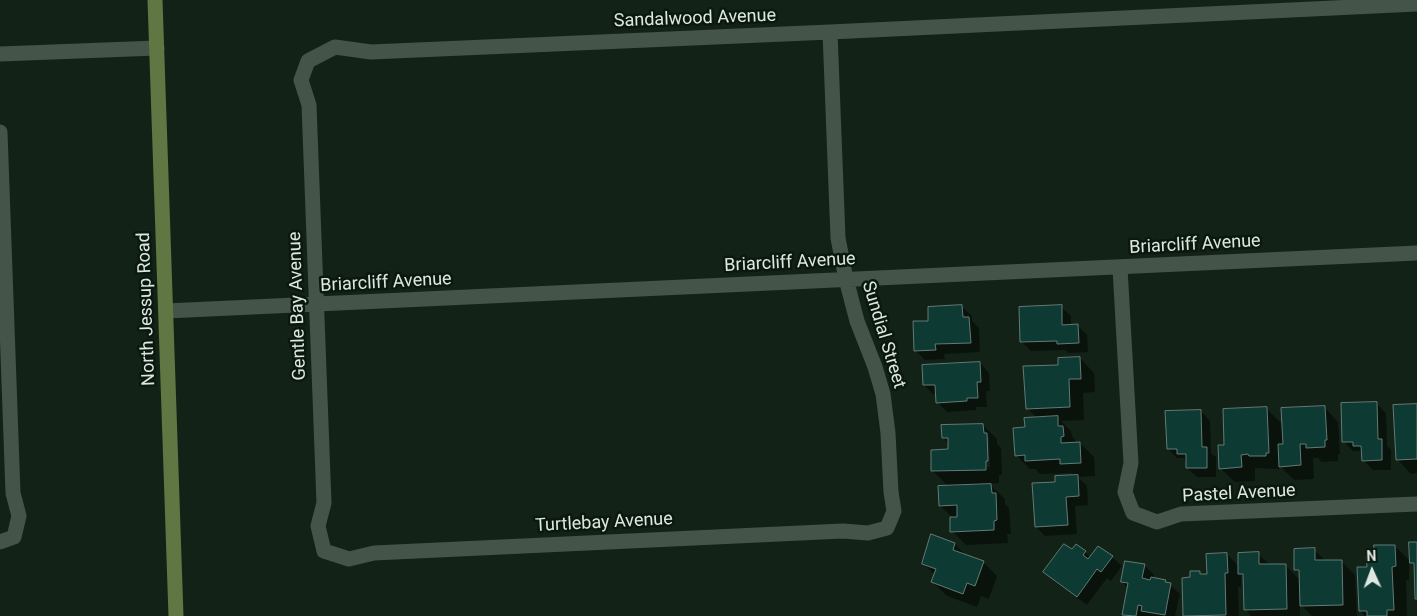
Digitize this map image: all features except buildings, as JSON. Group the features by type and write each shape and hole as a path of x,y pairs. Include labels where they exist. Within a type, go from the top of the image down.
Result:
{"street":[{"name":"North Jessup Road","path":"155,0 176,616"},
{"name":"Sandalwood Avenue","path":"308,61 335,47 371,52 830,32 1278,5 1417,4"},
{"name":"Sundial Street","path":"830,32 838,238 857,321 875,367 883,394 888,433 890,492 894,511 887,528"},
{"path":"0,54 157,48"},
{"name":"Gentle Bay Avenue","path":"308,61 301,80 309,106 324,503 318,526 324,551"},
{"path":"0,132 3,295 13,493 19,516 7,540"},
{"name":"Briarcliff Avenue","path":"166,311 1417,253"},
{"name":"Pastel Avenue","path":"1120,268 1131,463 1124,492 1133,513 1157,522 1181,514 1417,504"},
{"name":"Turtlebay Avenue","path":"324,551 349,559 374,553 843,531 868,533 887,528"}]}
